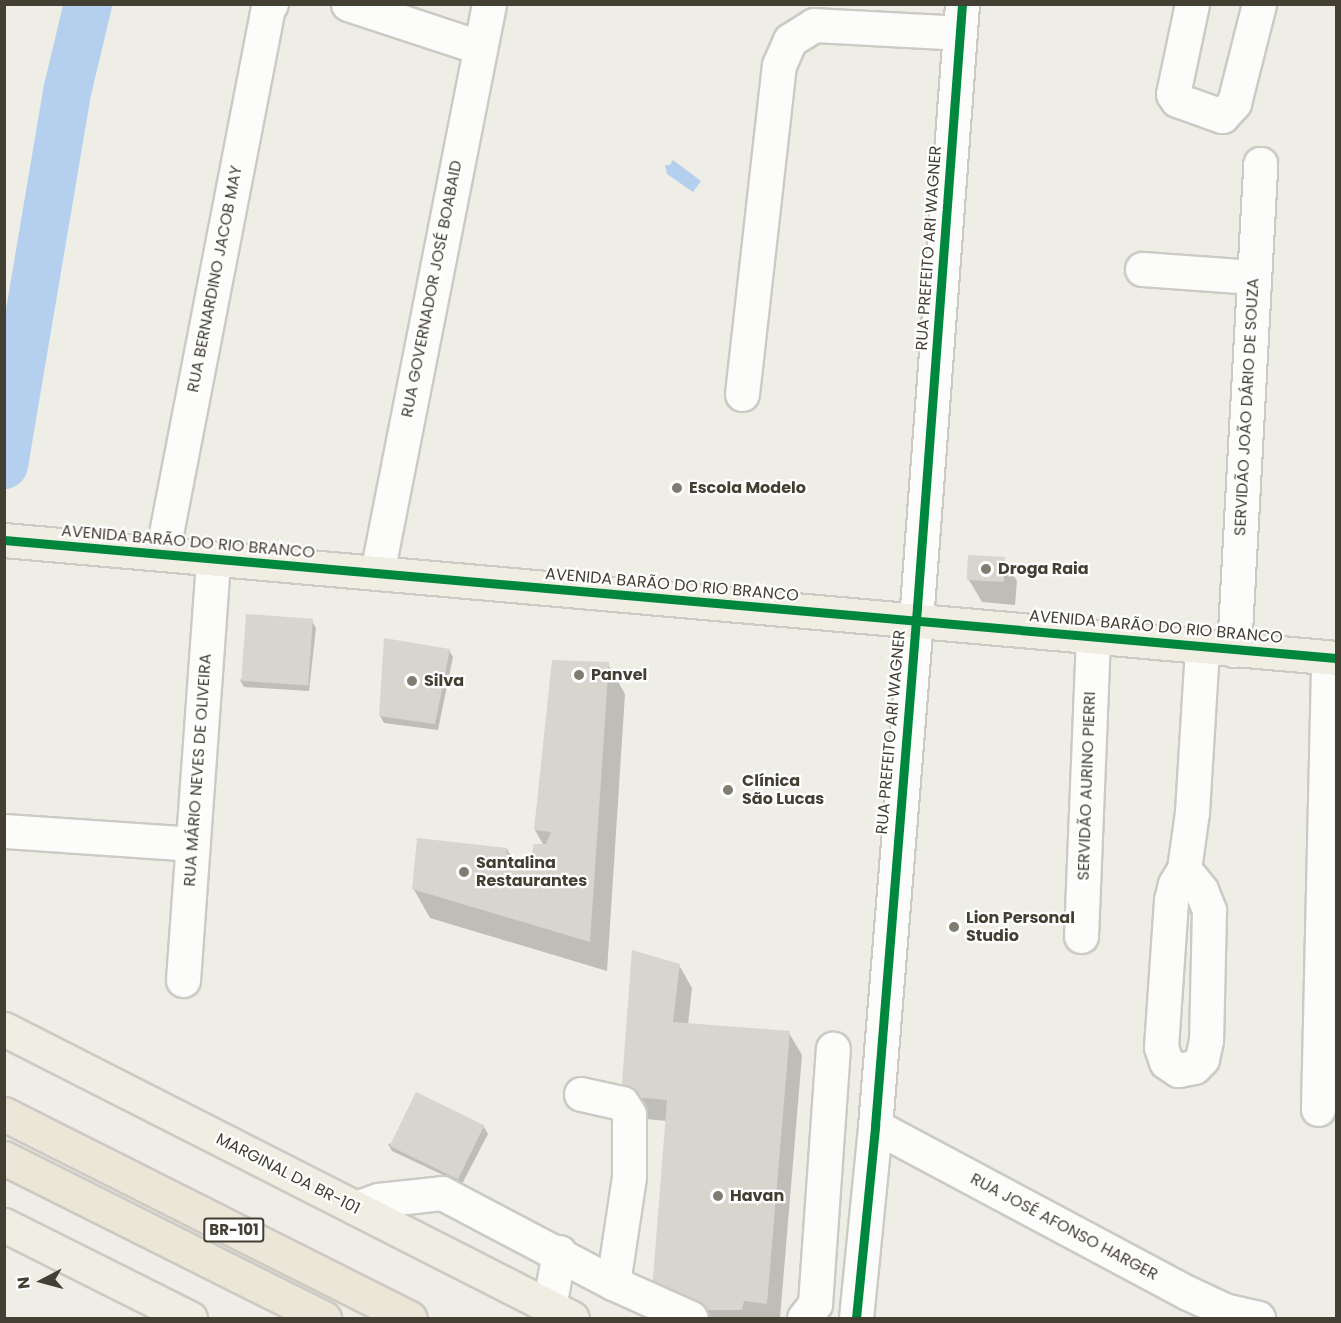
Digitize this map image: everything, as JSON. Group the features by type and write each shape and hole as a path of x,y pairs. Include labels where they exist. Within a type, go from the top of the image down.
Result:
{"highway":[{"name":"BR-101","path":"4,1114 410,1318"},
{"name":"BR-101","path":"4,1158 324,1318"}],"main road":[{"name":"AVENIDA BARÃO DO RIO BRANCO","path":"4,540 1332,658"},
{"name":"MARGINAL DA BR-101","path":"4,1029 560,1313"},
{"path":"4,1225 190,1318"},
{"path":"4,1247 76,1261"}],"street":[{"name":"RUA BERNARDINO JACOB MAY","path":"162,554 268,7 271,4"},
{"path":"348,4 479,47"},
{"name":"RUA GOVERNADOR JOSÉ BOABAID","path":"377,573 489,4"},
{"path":"1192,4 1173,94 1177,100 1222,116 1234,103 1259,4"},
{"path":"742,394 779,65 790,40 814,26 961,19"},
{"name":"RUA PREFEITO ARI WAGNER","path":"856,1318 915,621 961,19"},
{"name":"SERVIDÃO JOÃO DÁRIO DE SOUZA","path":"1184,869 1201,890 1209,910 1206,1040 1202,1059 1194,1067 1178,1070 1166,1062 1161,1047 1172,900 1175,884 1184,869 1218,648 1254,277 1260,164"},
{"path":"1142,269 1254,277"},
{"name":"RUA MÁRIO NEVES DE OLIVEIRA","path":"183,980 213,560"},
{"name":"SERVIDÃO AURINO PIERRI","path":"1081,936 1093,637"},
{"path":"1318,1109 1332,658"},
{"path":"4,831 193,843"},
{"path":"804,1318 814,1304 833,1049"},
{"path":"581,1094 622,1103 629,1114 629,1177 613,1282"},
{"name":"RUA JOSÉ AFONSO HARGER","path":"874,1126 1188,1293 1224,1310 1258,1318"},
{"path":"356,1208 378,1200 442,1193 613,1282 691,1318"},
{"path":"559,1252 560,1313"}],"water":[{"path":"673,160 701,181 693,192 667,174 665,165 670,165"}],"building":[{"name":"Droga Raia","path":"968,555 1005,557 1004,582 967,580"},
{"path":"246,614 313,619 308,686 241,681"},
{"path":"384,638 450,649 435,724 379,716"},
{"path":"552,660 609,662 590,942 412,889 417,838 507,848 506,864 522,866 531,858 534,844 546,844 551,832 534,830"},
{"name":"Havan","path":"632,950 680,964 673,1022 790,1031 767,1304 744,1301 742,1310 707,1310 673,1302 652,1291 667,1100 621,1096"},
{"path":"416,1092 484,1125 458,1179 390,1146"}],"waterway":[{"path":"4,465 68,88 88,4"}],"cycle path":[{"path":"856,1318 875,1126 917,607 962,4"},
{"path":"4,540 1336,658"}],"place":[{"name":"Escola Modelo","path":"677,488"},
{"name":"Droga Raia","path":"986,569"},
{"name":"Panvel","path":"579,675"},
{"name":"Silva","path":"412,681"},
{"name":"Clínica São Lucas","path":"728,790"},
{"name":"Santalina Restaurantes","path":"464,872"},
{"name":"Lion Personal Studio","path":"954,927"},
{"name":"Havan","path":"718,1196"}]}
